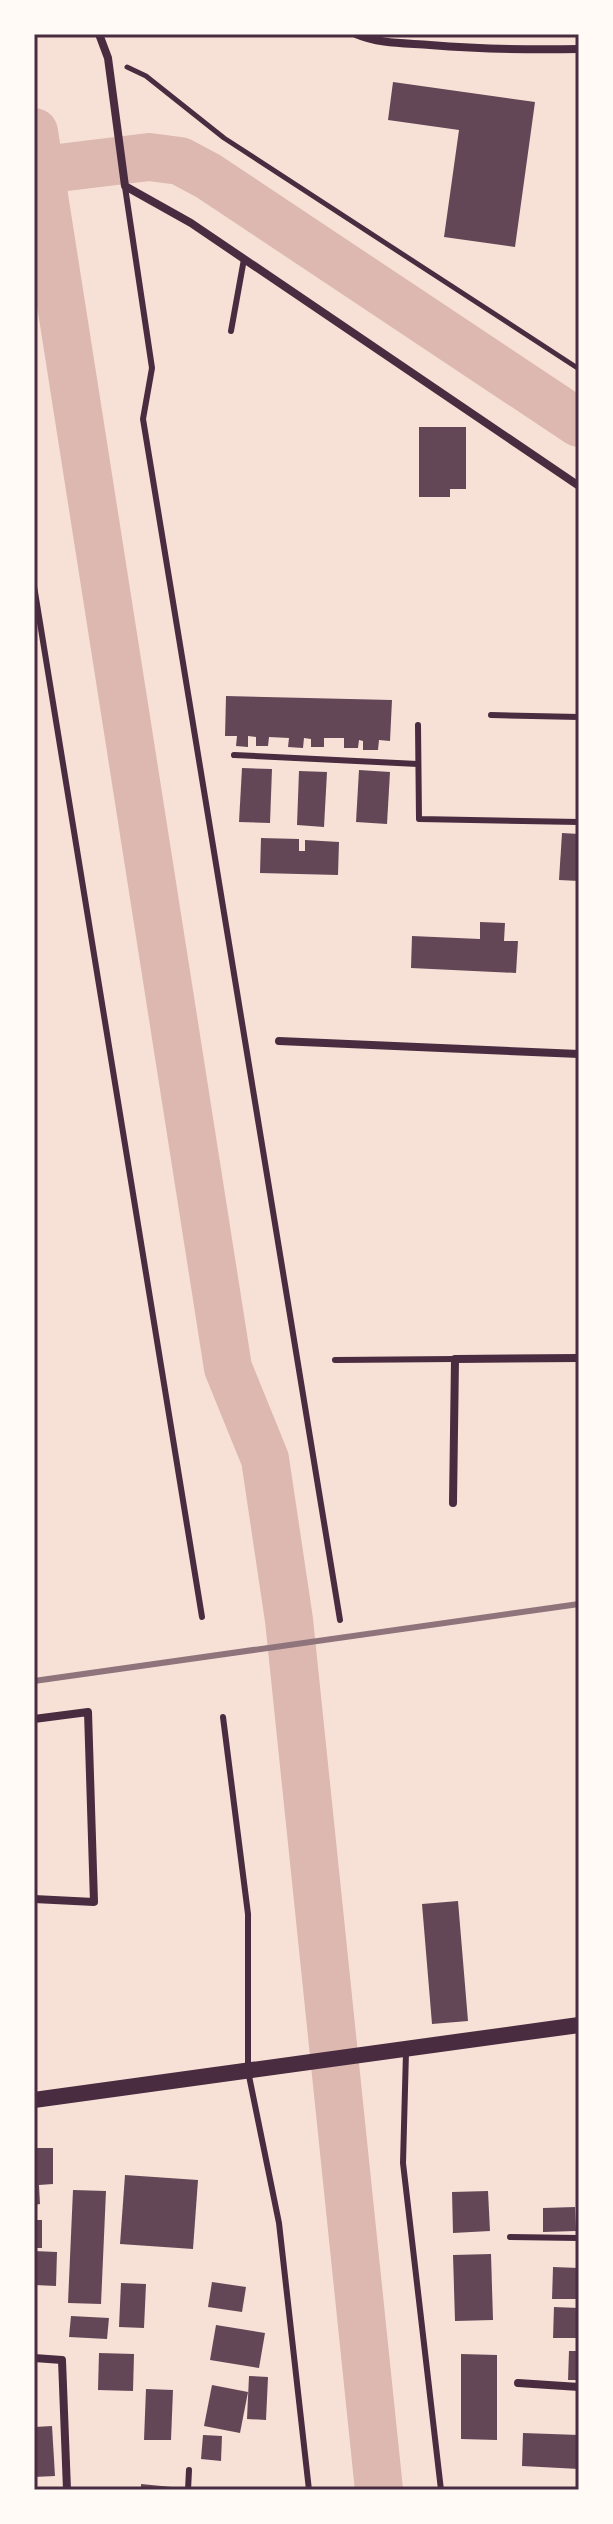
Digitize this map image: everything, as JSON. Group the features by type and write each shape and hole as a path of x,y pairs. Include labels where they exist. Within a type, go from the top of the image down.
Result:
{"main road":[{"path":"34,2100 579,2025"}],"street":[{"path":"99,34 108,58 125,186 191,223 579,486"},
{"path":"356,34 367,39 397,43 488,49 579,49"},
{"path":"279,1041 579,1054"},
{"path":"453,1503 455,1359 579,1358"},
{"path":"34,1719 88,1712 94,1902 34,1899"},
{"path":"34,2358 62,2360 67,2490"},
{"path":"518,2383 579,2387"}],"lane":[{"path":"125,186 152,368 143,419 340,1620"},
{"path":"231,331 244,259"},
{"path":"34,586 202,1617"},
{"path":"491,715 579,717"},
{"path":"418,725 419,819 579,822"},
{"path":"234,755 418,764"},
{"path":"335,1360 455,1359"},
{"path":"223,1717 248,1914 254,2070 279,2223 309,2490"},
{"path":"398,2050 403,2163 441,2490"},
{"path":"510,2237 579,2238"},
{"path":"188,2490 189,2470"}],"path":[{"path":"108,58 146,76 224,138 579,369"}],"building":[{"path":"393,82 535,102 515,247 444,237 459,130 388,120"},
{"path":"419,427 466,427 466,489 450,489 450,497 419,497"},
{"path":"226,696 392,700 390,741 379,740 378,750 363,750 363,741 359,740 358,748 344,748 344,738 324,738 324,747 311,747 311,739 304,738 303,748 288,747 289,738 269,737 268,746 256,746 256,737 248,736 248,747 236,746 237,736 225,736"},
{"path":"242,768 272,769 270,823 239,822"},
{"path":"359,770 390,772 387,824 356,822"},
{"path":"299,771 327,772 324,827 297,825"},
{"path":"562,833 579,834 579,881 559,880"},
{"path":"261,838 299,839 299,851 305,851 305,840 339,842 338,875 260,873"},
{"path":"480,922 505,923 504,941 518,941 516,973 411,968 412,936 480,939"},
{"path":"458,1901 468,2021 432,2024 422,1904"},
{"path":"34,2148 53,2148 53,2184 39,2185 40,2204 34,2205"},
{"path":"125,2175 198,2180 193,2249 120,2244"},
{"path":"73,2190 106,2191 101,2304 68,2303"},
{"path":"488,2191 490,2231 453,2233 452,2192"},
{"path":"575,2207 576,2231 543,2232 543,2208"},
{"path":"34,2220 42,2220 42,2248 34,2248"},
{"path":"34,2251 57,2252 56,2286 34,2285"},
{"path":"491,2254 493,2320 455,2321 453,2255"},
{"path":"553,2267 579,2268 579,2299 552,2299"},
{"path":"212,2282 246,2287 242,2312 208,2307"},
{"path":"121,2283 146,2284 144,2328 119,2327"},
{"path":"554,2307 579,2308 579,2338 553,2338"},
{"path":"71,2316 109,2318 107,2339 69,2337"},
{"path":"216,2325 265,2333 259,2368 210,2360"},
{"path":"569,2351 579,2351 579,2380 568,2380"},
{"path":"99,2353 134,2354 133,2391 98,2390"},
{"path":"461,2354 497,2355 497,2440 461,2439"},
{"path":"249,2376 268,2377 266,2420 247,2419"},
{"path":"212,2385 248,2392 240,2433 204,2426"},
{"path":"146,2389 173,2390 171,2440 144,2440"},
{"path":"52,2426 55,2476 34,2477 34,2427"},
{"path":"523,2433 579,2435 579,2469 522,2466"},
{"path":"203,2435 222,2436 221,2461 201,2459"},
{"path":"141,2484 172,2487 172,2490 141,2490"}],"waterway":[{"path":"34,132 228,1368 265,1459 289,1620 379,2490"},
{"path":"42,170 149,157 180,161 208,176 579,423"}],"railway":[{"path":"34,1681 579,1604"}]}
